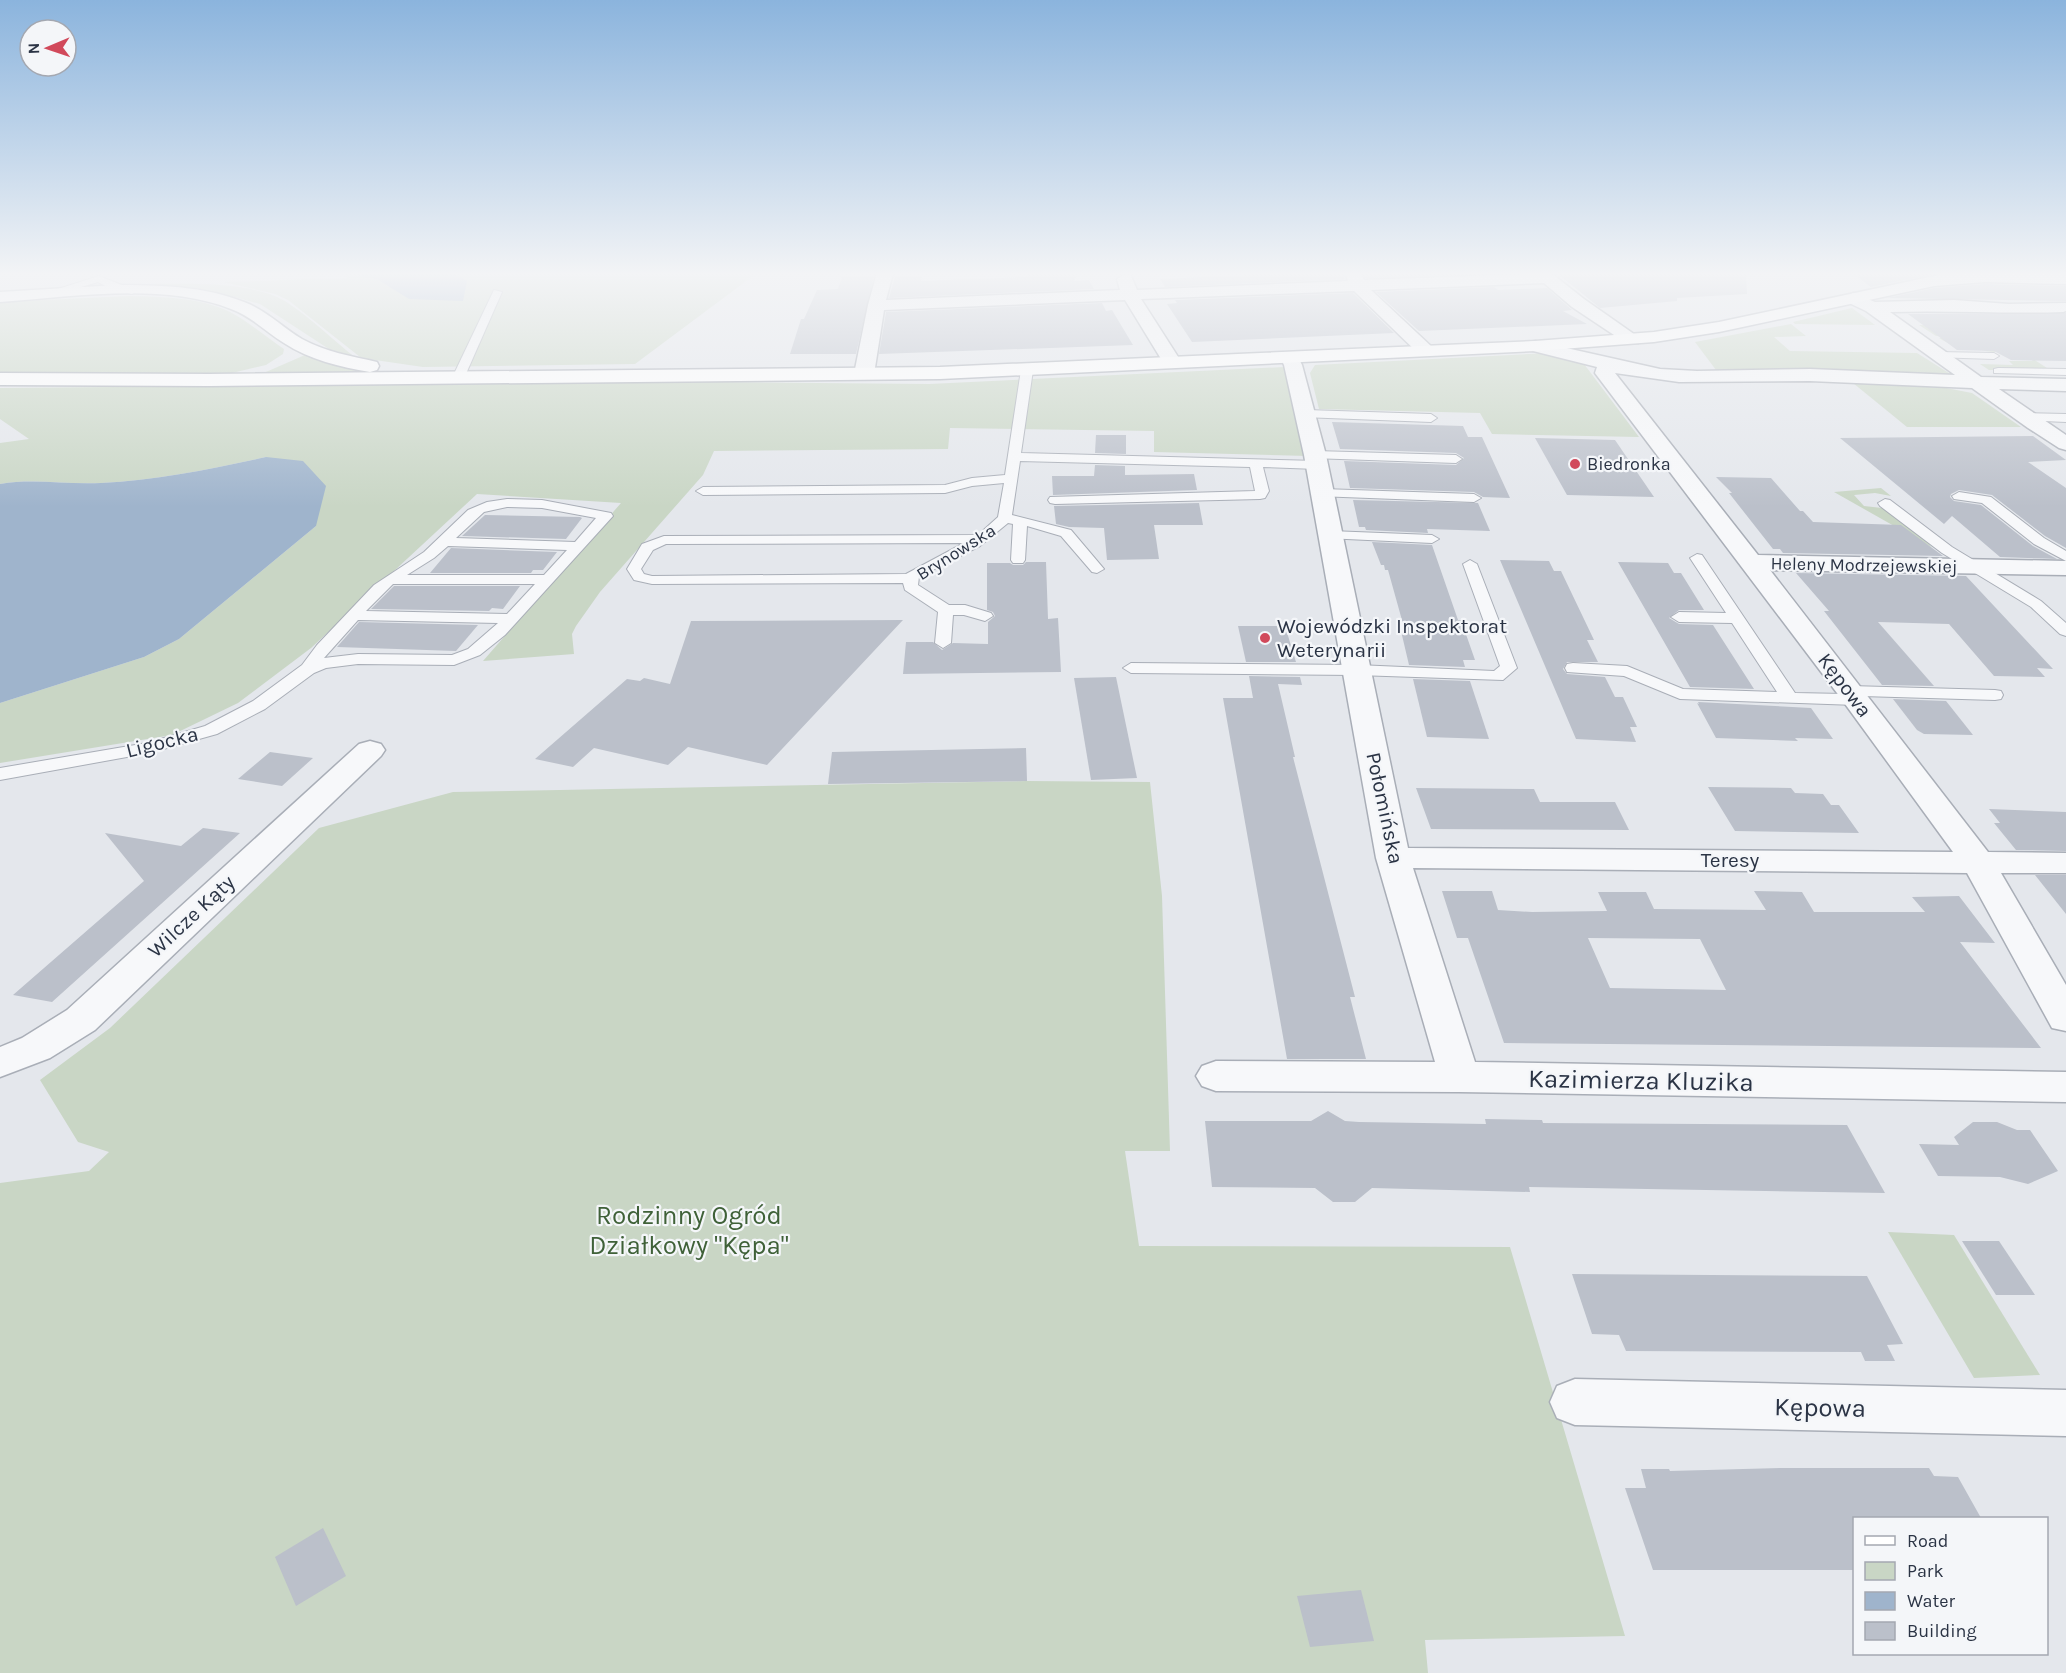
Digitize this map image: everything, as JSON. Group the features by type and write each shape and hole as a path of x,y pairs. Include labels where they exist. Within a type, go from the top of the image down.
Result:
{"main road":[{"path":"0,379 395,379 456,376 864,374 1027,370 1424,351"},
{"path":"160,378 233,375 267,368 288,353 323,355 348,363 456,376"}],"street":[{"path":"864,374 868,351"},
{"path":"1165,351 1173,363"},
{"path":"1590,351 1613,365 1641,372 1676,376 1829,376 1978,384 2066,385"},
{"path":"1932,351 2066,444"},
{"name":"Połomińska","path":"1289,357 1306,414 1318,471 1393,858 1460,1077"},
{"name":"Kępowa","path":"1613,365 1606,368 1605,373 1752,562 1977,861 2066,1018"},
{"path":"1621,391 1624,382 1641,372"},
{"name":"Heleny Modrzejewskiej","path":"1752,562 2066,568"},
{"name":"Wilcze Kąty","path":"0,1063 36,1048 81,1020 370,750"},
{"name":"Teresy","path":"1393,858 2066,863"},
{"name":"Kazimierza Kluzika","path":"1216,1076 1460,1077 2066,1087"},
{"name":"Kępowa","path":"1575,1402 2066,1413"}],"lane":[{"path":"456,376 468,351"},
{"path":"1937,355 1994,356"},
{"name":"Brynowska","path":"946,610 910,587 912,575 998,528 1005,518 1027,370"},
{"path":"1998,371 2066,372"},
{"path":"1306,414 1431,418"},
{"path":"2025,417 2066,418"},
{"path":"1013,458 1256,464 1318,471 1474,498"},
{"path":"1318,471 1456,459"},
{"path":"1055,500 1260,495 1262,491 1256,464"},
{"path":"703,491 945,489 972,482 1010,479"},
{"path":"1959,496 1986,500 2039,541 2066,557"},
{"name":"Heleny Modrzejewskiej","path":"1885,503 1927,537 1977,568"},
{"path":"493,504 540,504 606,516 510,619 474,652 453,660 358,658 323,663 308,669 323,648 389,580 435,551 471,515 493,504"},
{"path":"1005,518 1066,534 1097,569"},
{"path":"1018,560 1020,521"},
{"path":"1330,535 1432,539"},
{"path":"912,578 652,580 639,577 634,569 647,547 664,540 980,539"},
{"path":"444,542 578,546"},
{"path":"1697,558 1789,698"},
{"path":"1131,668 1357,670 1497,676 1509,668 1470,564"},
{"path":"1977,568 2036,604 2066,631"},
{"path":"389,580 547,579"},
{"path":"943,643 946,610 965,610 985,616"},
{"path":"354,615 510,619"},
{"path":"1679,617 1737,618"},
{"path":"1573,668 1627,671 1680,694 1789,698 1853,695 1995,695"},
{"name":"Ligocka","path":"0,774 149,748 211,730 259,705 308,669"}],"green space":[{"path":"0,351 284,351 283,354 266,365 232,373 0,374"},
{"path":"332,351 348,351 356,358"},
{"path":"353,351 652,351 635,364 423,367 360,357"},
{"path":"1702,351 1917,353 1952,375 1804,370 1716,370"},
{"path":"2017,351 2021,351 2050,370 1989,370 1980,364 2013,365 2009,361 2033,361"},
{"path":"1549,353 1581,360 1639,437 1492,434 1480,413 1319,409 1310,373 1315,365"},
{"path":"305,355 361,372 359,374 259,375"},
{"path":"1284,367 1288,373 1308,456 1154,452 1154,431 950,428 948,449 714,451 703,475 600,592 576,626 572,634 574,654 483,661 621,503 477,494 311,648 238,703 172,735 0,763 0,703 144,657 179,639 316,526 266,457 225,466 122,482 0,484 0,443 29,439 0,419 0,388 715,382 929,384"},
{"path":"1853,383 1946,388 1972,393 2021,427 1907,427"},
{"path":"1881,488 1891,496 1875,493 1854,495 1864,506 1893,512 1933,548 1834,492"},
{"name":"Rodzinny Ogród Działkowy \"Kępa\"","path":"1027,781 1150,782 1162,896 1170,1151 1125,1151 1139,1246 1510,1247 1625,1636 1425,1640 1428,1673 0,1673 0,1183 89,1171 109,1152 78,1142 40,1080 110,1028 319,828 453,792"},
{"path":"1888,1232 1954,1235 2040,1375 1974,1378"}],"water":[{"path":"266,457 303,461 326,486 316,526 179,639 144,657 0,703 0,484 122,482 225,466"}],"building":[{"path":"791,351 857,351 856,354 790,354"},
{"path":"879,351 962,351 879,354"},
{"path":"1994,351 2066,351 2066,361 2011,360"},
{"path":"1332,422 1463,426 1468,437 1482,437 1510,498 1483,497 1474,492 1350,488 1344,461 1456,465 1464,458 1456,453 1340,449"},
{"path":"1096,435 1126,435 1126,454 1095,453"},
{"path":"2033,436 2066,460 2028,462 2066,488 2066,548 2045,536 1992,495 1959,490 1950,497 1954,501 1981,505 2033,546 2057,559 2000,557 1952,516 1944,524 1840,438"},
{"path":"1535,438 1615,440 1654,497 1567,495"},
{"path":"1095,465 1125,466 1125,475 1194,474 1197,490 1053,495 1052,476 1094,476"},
{"path":"1716,477 1771,478 1800,511 1803,511 1813,522 1901,525 1943,556 1783,553 1780,549 1773,549 1729,493 1732,493"},
{"path":"1353,500 1478,503 1490,531 1427,529 1428,533 1366,530 1365,527 1359,527"},
{"path":"1199,503 1203,525 1154,525 1159,559 1107,560 1104,528 1069,527 1056,524 1054,506"},
{"path":"485,515 582,518 566,539 462,536"},
{"path":"1372,542 1432,545 1458,620 1461,620 1475,660 1463,660 1465,667 1409,665 1401,631 1405,631 1388,570 1381,565"},
{"path":"451,548 557,552 543,570 533,570 531,573 430,573"},
{"path":"1500,560 1549,561 1554,571 1561,571 1594,640 1587,640 1598,662 1567,662 1563,669 1567,674 1605,677 1615,697 1623,697 1637,727 1630,727 1636,742 1576,739"},
{"path":"1026,562 1046,562 1048,619 1058,618 1061,672 903,674 906,642 933,642 942,650 953,643 988,644 988,622 995,616 993,612 987,610 987,563 1023,565"},
{"path":"1618,562 1668,563 1674,573 1681,573 1704,610 1679,610 1669,618 1679,624 1713,625 1754,689 1690,687"},
{"path":"1796,573 1966,576 2053,669 2037,668 2045,677 1994,676 1949,624 1878,622 1934,686 1882,685 1824,611 1829,611"},
{"path":"394,586 520,586 503,609 492,608 489,611 371,609"},
{"path":"903,620 767,765 688,747 668,765 594,748 573,767 535,759 627,679 640,681 644,678 670,684 691,621"},
{"path":"359,622 478,625 456,651 337,647"},
{"name":"Wojewódzki Inspektorat Weterynarii","path":"1238,626 1285,626 1296,662 1246,662"},
{"path":"1249,676 1300,677 1302,685 1278,684 1295,757 1293,757 1355,997 1350,997 1366,1059 1287,1059 1223,698 1253,698"},
{"path":"1116,677 1137,778 1091,780 1074,678"},
{"path":"1413,679 1470,681 1489,739 1427,737"},
{"path":"1893,699 1946,701 1973,735 1924,734 1917,730"},
{"path":"1698,702 1811,708 1833,739 1795,738 1798,741 1716,738"},
{"path":"1026,748 1027,781 828,784 832,752"},
{"path":"270,752 313,758 282,786 238,779"},
{"path":"1708,787 1791,788 1795,793 1823,794 1831,805 1839,805 1859,833 1735,831"},
{"path":"1416,788 1534,789 1540,802 1615,802 1629,830 1431,829"},
{"path":"1989,809 2066,812 2066,851 2016,850 1994,823 2000,823"},
{"path":"203,828 240,833 52,1002 13,995 144,881 105,833 181,846"},
{"path":"2035,875 2066,875 2066,914"},
{"path":"1442,891 1492,891 1498,910 1532,912 1607,911 1598,892 1646,892 1654,909 1766,910 1754,891 1802,892 1814,912 1925,912 1912,897 1959,896 1995,943 1960,942 2041,1048 1504,1043 1468,938 1457,938","holes":["1588,938 1700,939 1726,990 1610,988"]},
{"path":"1328,1111 1345,1121 1359,1122 1486,1124 1485,1119 1542,1120 1543,1123 1847,1125 1885,1193 1529,1187 1530,1192 1372,1188 1355,1202 1333,1202 1315,1188 1212,1187 1205,1121 1311,1121"},
{"path":"1973,1122 1997,1122 2017,1130 2030,1130 2058,1171 2028,1184 2000,1177 1938,1176 1919,1144 1959,1145 1954,1137"},
{"path":"1962,1241 1999,1241 2035,1295 1996,1295"},
{"path":"1572,1274 1867,1276 1903,1344 1887,1345 1895,1361 1865,1361 1861,1352 1626,1351 1619,1335 1592,1334"},
{"path":"1929,1468 1934,1476 1958,1477 1980,1517 1853,1517 1853,1570 1653,1570 1625,1488 1646,1488 1641,1469 1669,1469 1670,1471"},
{"path":"323,1528 346,1576 296,1606 275,1557"},
{"path":"1361,1590 1374,1641 1310,1647 1297,1596"}],"place":[{"name":"Biedronka","path":"1575,464"},
{"name":"Wojewódzki Inspektorat Weterynarii","path":"1265,638"}]}
